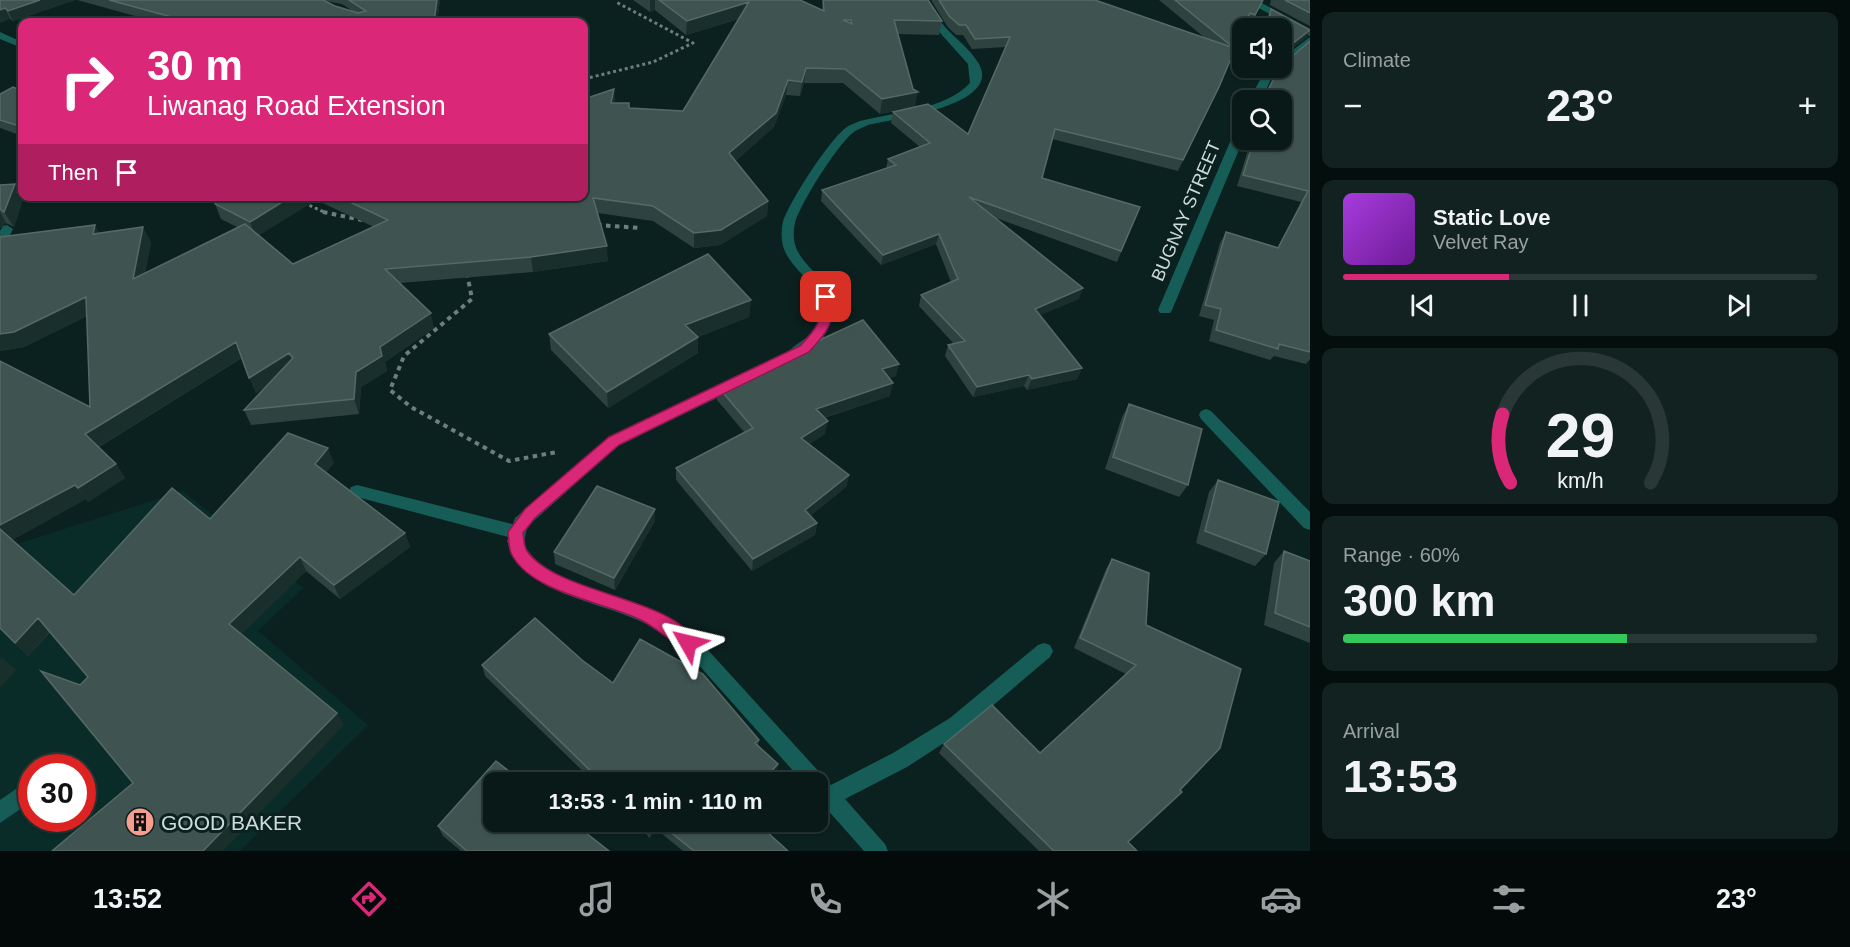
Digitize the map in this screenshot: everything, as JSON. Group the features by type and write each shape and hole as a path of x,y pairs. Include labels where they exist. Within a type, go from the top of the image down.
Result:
{"street":[{"path":"784,359 805,349 821,331 828,316 826,297 789,245 788,231 790,215 827,158 852,128 874,120 951,102 970,93 977,82 976,67 938,24 923,0"},
{"path":"1249,0 1310,33"},
{"path":"0,35 18,43"},
{"path":"1292,55 1310,40"},
{"name":"BUGNAY STREET","path":"1165,310 1181,266 1222,180 1234,150"},
{"path":"0,244 7,229"},
{"path":"752,375 614,441 530,514 516,532 518,552 532,567 553,580 645,615 673,630 702,656 878,851"},
{"path":"1206,415 1310,523"},
{"path":"357,491 516,532"},
{"path":"830,796 900,760 957,724 1044,651"},
{"path":"0,813 18,800"}],"path":[{"path":"588,78 652,62 693,43 616,2"},
{"path":"300,201 330,215 371,222"},
{"path":"594,225 641,228"},
{"path":"466,266 472,299 404,356 390,390 411,407 509,461 614,441"}],"shaded area":[{"path":"183,491 303,588 258,631 368,725 240,851 0,851 0,528 14,545"}],"building":[{"path":"0,0 40,0 8,11 5,8 0,10"},
{"path":"109,0 323,0 358,13 366,11 349,0 437,0 435,18 175,18"},
{"path":"659,0 800,0 824,11 823,0 928,0 942,21 894,20 913,89 918,92 882,99 845,69 806,68 802,82 788,80 776,113 729,153 768,201 721,230 694,233 653,206 593,198 607,246 531,257 385,269 431,313 380,347 382,356 356,372 354,399 244,410 293,358 289,353 249,378 236,342 85,434 116,464 78,488 75,485 0,525 0,361 90,407 86,297 14,332 0,334 0,237 95,225 93,234 143,227 133,279 245,224 293,264 388,220 348,201 588,201 588,98 614,89 611,103 629,103 629,108 683,111 749,2 687,21"},
{"path":"939,0 1095,0 1232,47 1232,56 1219,87 1183,160 1055,129 1042,178 1140,207 1121,251 969,197 1083,288 1035,309 1082,368 1032,379 1029,375 977,387 948,345 965,341 921,295 958,279 939,234 883,255 822,190 896,165 888,159 930,143 893,112 928,104 968,134 1010,37 975,39 966,25 959,25 949,16"},
{"path":"1175,0 1263,0 1255,15 1250,13 1248,18 1232,18 1232,46"},
{"path":"1285,0 1310,0 1310,13"},
{"path":"1271,9 1288,18 1269,18"},
{"path":"1292,20 1310,30 1292,44"},
{"path":"1310,41 1310,352 1279,344 1278,349 1216,330 1221,309 1205,305 1226,232 1278,248 1308,191 1243,175 1251,150 1292,150 1292,90 1268,90 1274,78 1292,78 1292,57"},
{"path":"13,87 18,89 18,126 0,120 0,94"},
{"path":"15,184 4,212 0,209 0,185"},
{"path":"219,201 284,201 250,222 215,204"},
{"path":"708,254 751,300 685,325 698,337 607,392 549,334"},
{"path":"863,320 899,364 882,369 893,383 816,409 828,421 801,438 849,475 805,510 817,523 753,559 676,468 753,428 718,387"},
{"path":"1129,404 1202,429 1188,485 1113,457"},
{"path":"288,433 328,448 315,464 405,533 334,585 300,557 229,624 337,713 203,851 52,851 75,832 96,832 96,814 133,783 41,671 80,685 88,677 38,618 15,643 0,628 0,529 74,595 172,488 210,519"},
{"path":"1218,480 1279,502 1266,554 1205,531"},
{"path":"597,486 655,509 614,578 554,552"},
{"path":"1284,551 1310,561 1310,627 1275,613"},
{"path":"1112,559 1149,573 1146,625 1241,669 1220,748 1180,790 1182,792 1128,842 1137,851 1054,851 944,744 992,705 1040,753 1136,665 1080,638"},
{"path":"535,618 582,660 613,683 640,639 703,674 759,740 755,743 778,764 770,772 592,772 482,665"},
{"path":"496,761 510,772 486,772"},
{"path":"483,776 483,832 585,832 609,851 467,851 438,826"},
{"path":"670,832 767,832 788,851 694,851"}],"place":[{"name":"GOOD BAKER","path":"140,822"}],"route":[{"path":"688,643 673,630 645,615 553,580 532,567 518,552 515,541 516,532 530,514 614,441 805,349 821,331 828,316 826,297"}]}
